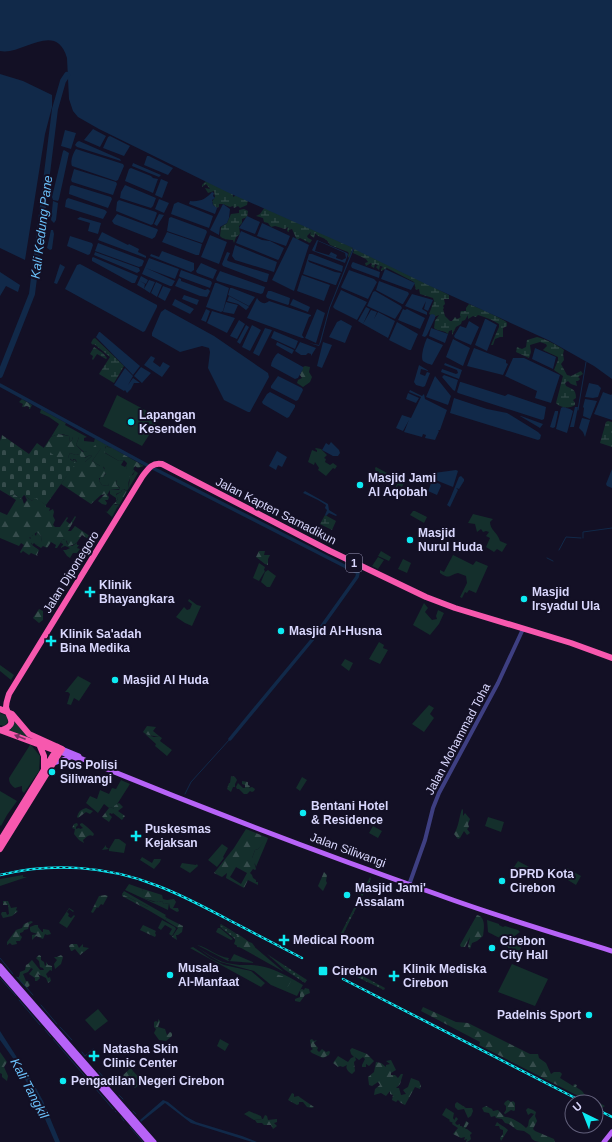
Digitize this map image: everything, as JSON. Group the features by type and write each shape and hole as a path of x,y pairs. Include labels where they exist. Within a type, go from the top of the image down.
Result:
{"highway":[{"name":"Jalan Kapten Samadikun","path":"151,466 162,464 306,539 420,595 452,607 523,629"},
{"name":"Jalan Diponegoro","path":"9,694 151,466"},
{"name":"1","path":"523,629 612,658"},
{"name":"1","path":"0,701 9,694"},
{"path":"1,730 8,727 11,722 6,703 9,694"},
{"name":"Jalan Siliwangi","path":"0,709 9,712 29,734 59,750"},
{"name":"Jalan Siliwangi","path":"1,730 59,750"},
{"path":"39,744 44,756 44,772"},
{"path":"0,849 54,763 59,750"},
{"path":"0,841 59,750"}],"main road":[{"name":"Jalan Siliwangi","path":"59,750 71,757 78,759 80,758"},
{"name":"Jalan Siliwangi","path":"59,750 79,756 80,758 176,796 409,885 475,908 612,951"},
{"path":"54,763 71,757"},
{"path":"0,966 136,1125 154,1142"},
{"path":"0,972 43,1018"},
{"path":"604,1142 611,1132 612,1126"},
{"path":"143,1133 148,1142"}],"street":[{"name":"Jalan Mohammad Toha","path":"409,885 425,840 433,808 439,793 498,683 523,629"}],"green space":[{"path":"206,181 233,192 233,197 236,194 248,200 247,205 240,208 238,206 234,208 233,206 230,207 219,204 219,207 215,208 213,202 211,203 215,197 214,191 208,193 205,188 210,189 206,184 202,187"},
{"path":"265,207 341,243 343,242 353,248 349,258 348,252 330,245 325,239 315,233 314,238 310,235 311,232 307,236 312,240 310,243 300,238 297,240 292,229 289,230 289,232 287,231 288,227 285,229 275,226 271,227 268,223 264,222 263,218 256,216 260,214"},
{"path":"244,209 248,211 247,217 242,219 242,223 239,226 240,234 236,237 234,243 233,240 221,237 221,227 227,223 231,214 239,213 239,210"},
{"path":"355,248 449,295 449,299 444,299 445,304 443,309 445,316 450,321 452,321 455,317 457,319 461,317 461,311 466,311 469,304 505,321 507,326 503,328 503,337 495,339 493,345 491,345 499,324 478,315 468,319 468,315 461,324 456,327 452,335 452,330 449,331 448,334 435,329 435,321 439,315 434,317 429,314 434,301 433,298 420,294 419,289 416,290 414,282 387,268 381,271 383,267 380,266 379,270 376,267 378,265 375,264 374,268 371,266 371,263 366,266 365,263 368,262 366,259 353,253"},
{"path":"537,337 551,342 564,350 564,360 561,364 567,375 571,376 581,371 583,374 578,377 580,379 578,381 576,381 577,386 568,381 565,383 566,386 575,393 576,398 573,400 575,405 562,407 556,403 563,376 554,370 558,357 543,350 547,346 546,344 540,342 530,345 531,352 529,358 516,352 517,347 522,349 526,347 527,340"},
{"path":"95,338 124,366 114,383 99,374 110,357 91,343"},
{"path":"94,347 103,353 107,358 106,359 97,354 93,360 93,356 90,354"},
{"path":"303,367 310,367 309,372 312,377 310,382 303,387 297,383 298,380 302,378 300,375"},
{"name":"Lapangan Kesenden","path":"117,395 160,418 142,446 103,426"},
{"path":"22,399 32,405 30,409 27,406 22,407 23,404 19,402"},
{"path":"41,409 87,437 84,438 84,441 94,442 95,438 111,447 105,447 105,453 119,461 124,460 121,465 125,467 127,464 126,468 132,471 134,466 135,466 133,469 135,471 130,479 129,488 127,491 124,489 116,494 118,499 116,501 116,498 110,494 110,490 119,490 120,488 116,484 117,480 108,483 109,485 107,486 102,485 99,481 100,478 103,478 106,474 104,467 92,461 101,448 94,448 90,451 84,452 76,445 79,437 73,437 70,442 69,436 66,435 59,434 51,437 59,424 40,413"},
{"path":"606,422 612,422 612,447 600,443"},
{"path":"58,434 69,436 70,442 73,437 79,437 76,445 83,452 88,451 99,443 102,445 92,461 100,466 103,466 104,469 107,470 103,478 99,478 99,481 102,485 107,486 109,485 107,482 108,478 115,476 117,479 116,484 120,489 110,490 107,495 109,497 108,500 105,500 107,503 106,505 98,501 105,494 101,495 91,504 61,484 75,463 73,461 74,459 77,462 85,462 92,456 90,455 82,459 79,454 76,455 70,453 68,457 70,458 71,462 68,465 43,449 51,437"},
{"path":"2,435 29,454 37,443 59,459 71,460 76,463 46,505 35,498 32,501 24,495 21,499 14,494 10,496 0,490 0,441"},
{"path":"106,446 111,447 144,466 138,468 135,466 132,471 129,471 126,468 127,463 124,460 119,461 104,452"},
{"path":"315,449 321,449 327,455 324,458 326,459 325,462 330,465 333,463 337,466 335,469 333,468 326,476 318,470 319,468 315,462 314,465 308,462 312,450 317,452"},
{"path":"70,453 76,455 79,454 85,458 90,455 92,456 85,462 77,462 75,459 73,459 73,461 68,457"},
{"path":"376,467 387,473 385,477 374,477 367,473 369,471 376,473"},
{"path":"135,471 138,473 129,488 129,476 133,475"},
{"path":"395,474 403,475 406,478 402,487 398,485 396,489 397,484 391,481 392,475 394,476"},
{"path":"123,489 127,491 117,509 119,504 114,504 118,499 116,495"},
{"path":"14,494 21,499 22,498 24,504 27,500 25,496 32,501 35,497 46,505 46,507 50,508 49,511 53,509 53,516 55,520 53,525 55,527 60,527 67,517 68,518 66,521 70,524 75,516 76,517 68,531 71,531 75,526 94,539 92,542 82,535 74,545 68,546 67,541 63,539 57,548 55,548 56,545 51,542 47,548 43,546 41,548 36,545 41,542 42,537 37,532 29,538 34,540 34,542 31,543 32,545 39,550 38,556 31,553 29,555 23,551 21,553 20,552 24,545 21,543 19,546 0,538 0,512 7,515 16,500 10,496"},
{"path":"114,503 115,505 119,504 112,517 105,511 107,512"},
{"path":"413,511 427,517 424,523 410,515"},
{"path":"473,514 493,519 490,522 491,527 500,541 507,544 502,552 497,549 494,552 486,547 490,538 486,536 489,532 483,532 481,529 477,532 475,524 468,523"},
{"path":"325,515 336,521 332,530 320,524"},
{"path":"37,532 42,537 41,543 36,545 34,543 32,545 30,536 34,533 36,536"},
{"path":"62,539 66,540 67,544 72,546 77,543 77,545 79,545 77,548 80,549 77,553 73,553 70,558 63,550 70,548 65,546 60,548 63,545 61,543"},
{"path":"259,551 265,551 264,555 270,555 268,565 256,557"},
{"path":"381,551 391,557 389,561 378,556"},
{"path":"453,555 473,565 476,561 488,566 476,593 469,590 467,593 465,592 462,598 460,597 467,583 466,576 458,573 448,577 440,573 440,570 444,572"},
{"path":"378,557 384,560 378,569 372,566"},
{"path":"403,559 411,563 407,573 398,569"},
{"path":"259,563 265,567 265,571 259,581 253,578"},
{"path":"268,570 276,576 270,587 267,587 261,582 265,572"},
{"path":"189,599 201,606 192,626 176,617 184,607 187,610 190,609 192,604 188,601"},
{"path":"424,603 428,608 425,612 432,620 437,619 436,616 438,610 444,613 439,624 430,635 413,625"},
{"path":"39,609 43,611 43,620 39,623 33,618"},
{"path":"379,642 384,645 383,648 388,650 380,664 369,659"},
{"path":"345,659 353,663 349,671 341,665"},
{"path":"0,665 14,675 11,680 0,671"},
{"path":"78,676 91,683 79,701 74,698 71,705 67,704 70,694 65,692"},
{"path":"429,705 434,708 430,714 434,718 424,732 412,724"},
{"path":"0,713 8,717 8,721 4,726 0,725"},
{"path":"15,722 29,737 33,740 10,731"},
{"path":"147,726 156,727 153,731 159,736 148,735 143,732"},
{"path":"145,734 154,737 159,736 162,738 160,741 172,750 167,756 155,746 156,744"},
{"path":"30,745 40,756 39,771 24,793 22,791 22,786 15,788 10,784 9,778"},
{"path":"231,776 235,777 237,780 235,787 233,787 231,792 227,789"},
{"path":"302,777 307,780 300,791 296,788"},
{"path":"121,780 130,784 114,809 111,807 109,808 104,804 98,813 86,803 90,796 97,799 100,790 109,794 112,788 116,789"},
{"path":"242,781 248,782 248,785 250,786 249,788 252,787 255,789 254,791 244,794 237,789 236,787 238,783 245,788"},
{"path":"0,791 17,801 1,826 0,825"},
{"path":"119,803 123,807 118,811 125,816 122,820 113,813 109,814 112,817 109,822 102,817 109,808 111,807 114,809 114,806"},
{"path":"86,808 93,811 90,814 86,812 78,818 79,812"},
{"path":"462,809 463,816 465,813 470,819 468,824 469,827 467,829 470,833 467,835 464,831 458,839 454,834"},
{"path":"488,817 504,822 501,832 485,826"},
{"path":"364,821 373,826 362,823"},
{"path":"77,823 78,825 76,829 83,828 80,825 82,823 94,834 93,836 91,835 83,840 84,843 74,834 75,829 72,828 74,824"},
{"path":"373,826 382,831 378,838 369,833"},
{"path":"246,829 268,838 267,841 255,850 252,858 247,858 248,861 254,862 256,869 253,869 250,873 256,882 258,882 258,885 248,880 244,888 226,878 227,873 222,877 214,873 234,848","holes":["236,867 247,873 241,884 230,877"]},
{"path":"115,839 119,839 126,844 124,853 109,851"},
{"path":"264,841 267,841 256,867 255,864 246,860 247,858 252,858 255,850 258,849"},
{"path":"222,844 228,848 223,857 224,858 217,867 208,860"},
{"path":"106,845 109,849 102,850"},
{"path":"142,857 152,863 154,859 161,859 154,869 140,860"},
{"path":"518,861 529,867 525,873 514,867"},
{"path":"182,863 197,864 198,866 190,873 180,867"},
{"path":"567,868 581,876 576,885 563,877"},
{"path":"324,872 327,875 327,883 323,891 318,886"},
{"path":"23,875 23,877 27,877 0,886 0,879"},
{"path":"370,877 371,879 342,935 341,933"},
{"path":"129,884 143,889 143,898 154,902 162,901 164,904 169,903 168,910 125,890"},
{"path":"143,889 162,895 163,899 174,899 176,902 173,908 178,908 179,911 177,912 170,908 169,903 164,904 162,901 156,902 143,898 141,894"},
{"path":"124,891 166,915 165,916 167,918 165,920 148,910 148,907 122,894"},
{"path":"122,894 148,907 148,910 122,896"},
{"path":"99,896 108,896 103,905 101,904 98,908 97,907 93,913 91,912"},
{"path":"3,901 8,901 11,908 17,907 16,910 18,911 12,916 3,918 1,914 2,912 6,912 7,915 9,914 8,905 3,905"},
{"path":"69,908 74,911 73,912 69,909 67,912 69,914 68,916 71,918 74,915 75,916 67,928 59,923"},
{"path":"477,915 483,920 483,936 472,943 470,949 468,947 470,937 465,947 461,947 460,945"},
{"path":"167,918 183,926 182,932 176,935 177,940 172,937 178,928 165,920"},
{"path":"162,920 175,927 176,929 172,936 169,934 172,929 165,925 161,930 158,928"},
{"path":"487,920 520,932 508,941 488,932"},
{"path":"31,921 33,922 29,925 28,929 20,933 22,937 20,941 16,941 17,944 12,945 10,943 7,945 7,942 16,930 22,928 24,924"},
{"path":"221,924 245,939 284,972 234,944 237,935 220,925"},
{"path":"38,925 42,932 43,929 49,930 51,934 45,934 43,939 36,936 32,940 32,935 38,934 31,932 30,930 30,927"},
{"path":"143,925 156,931 155,937 140,930"},
{"path":"220,925 237,935 236,941 220,927"},
{"path":"218,928 233,939 231,940 216,932"},
{"path":"236,934 252,943 255,947 254,950 249,951 245,948 237,947"},
{"path":"517,938 521,948 516,955 516,958 513,960 512,957 506,955 509,949 507,946"},
{"path":"71,944 77,944 79,948 83,944 83,947 89,948 80,955 75,949 71,951 69,946"},
{"path":"197,945 220,956 229,958 228,960 230,961 234,954 255,963 228,961"},
{"path":"193,947 211,959 224,965 251,971 265,983 261,987 190,948"},
{"path":"197,947 223,962 236,965 257,965 266,967 303,985 297,996 271,985 254,971 220,962"},
{"path":"267,954 307,980 305,983 285,970"},
{"path":"39,955 41,956 41,960 44,962 45,966 46,962 48,965 52,966 52,971 50,970 46,974 48,978 50,977 51,981 48,983 46,978 38,974 40,978 35,981 35,978 29,974 33,969 31,968 28,972 23,974 26,981 28,981 30,985 27,988 16,977 19,977 20,972 25,970 26,965 32,960 40,970 44,970 40,967 39,961 36,958"},
{"path":"61,955 63,957 61,964 55,969 54,964 57,960 54,957"},
{"path":"512,964 548,979 535,1006 498,992"},
{"path":"276,974 291,979 287,988 282,987 281,983 276,978"},
{"path":"359,974 385,988 384,990 357,977"},
{"path":"305,988 309,989 310,993 305,995 300,1002 295,1001 295,999 300,997 300,990 304,990"},
{"path":"423,1007 456,1022 468,1023 530,1054 538,1054 539,1058 546,1063 551,1074 554,1072 560,1072 562,1074 560,1078 573,1086 574,1084 577,1085 576,1087 584,1094 574,1094 479,1045 480,1042 421,1011"},
{"path":"98,1009 108,1021 95,1031 85,1020"},
{"path":"158,1019 160,1021 158,1027 165,1029 167,1035 170,1032 172,1033 172,1036 166,1041 159,1040 154,1033 156,1029 154,1027 154,1022 158,1022"},
{"path":"220,1039 229,1044 225,1051 217,1046"},
{"path":"312,1039 314,1041 317,1040 314,1043 319,1052 322,1049 326,1052 329,1051 329,1055 323,1058 312,1053 310,1051 313,1049 311,1047 310,1040"},
{"path":"352,1048 367,1054 374,1061 369,1066 366,1064 366,1067 362,1067 365,1059 363,1057 359,1060 355,1057 355,1071 352,1074 347,1069 347,1065 338,1067 333,1063 338,1056 348,1062 354,1057 350,1050"},
{"path":"0,1052 7,1062 4,1067 8,1076 7,1081 0,1073"},
{"path":"391,1060 396,1070 391,1073 391,1075 395,1075 398,1078 401,1074 403,1074 400,1084 396,1088 399,1088 401,1095 406,1094 403,1090 408,1087 411,1078 419,1081 421,1086 420,1089 415,1087 405,1105 398,1100 396,1102 392,1100 393,1095 390,1094 390,1091 386,1096 381,1093 374,1095 375,1089 380,1085 378,1082 372,1086 369,1085 368,1077 374,1072 376,1062 381,1063 386,1067 386,1065 390,1064 386,1061"},
{"path":"131,1068 133,1071 129,1082 123,1075"},
{"path":"133,1071 143,1082 135,1088 129,1082"},
{"path":"292,1093 294,1094 294,1097 298,1096 314,1107 307,1107 303,1102 299,1102 297,1105 288,1100"},
{"path":"508,1100 515,1103 515,1110 511,1110 505,1114 506,1106 504,1104"},
{"path":"457,1102 466,1108 472,1108 473,1111 471,1116 468,1118 464,1109 458,1110 455,1107"},
{"path":"486,1106 493,1111 498,1110 505,1117 522,1124 526,1128 529,1120 534,1114 531,1113 528,1115 526,1110 528,1108 533,1110 536,1112 535,1116 537,1121 533,1129 554,1139 555,1142 535,1141 524,1131 517,1130 505,1123 502,1119 496,1118 495,1116 491,1117 489,1113 484,1112 482,1108"},
{"path":"446,1108 454,1113 453,1118 455,1121 453,1123 442,1115"},
{"path":"249,1111 261,1116 262,1119 254,1120 244,1114"},
{"path":"265,1115 267,1116 268,1120 277,1119 277,1122 274,1123 277,1126 273,1129 271,1125 257,1123 255,1120 263,1119"},
{"path":"456,1117 458,1119 455,1123 457,1125 460,1124 463,1128 466,1121 469,1123 465,1129 472,1133 469,1141 466,1142 467,1139 464,1140 465,1137 461,1138 453,1134 458,1128 452,1124"},
{"path":"497,1122 508,1130 501,1141 500,1138 503,1134 503,1130 500,1129 499,1126 495,1126"}],"water":[{"path":"0,0 612,0 612,379 594,366 548,340 430,286 354,249 330,308 321,342 319,346 309,343 319,345 329,308 353,248 227,192 99,129 78,117 73,111 69,99 67,58 62,47 55,42 47,40 18,49 0,51"},
{"path":"0,74 23,81 52,95 52,107 45,134 25,260 0,248"},
{"path":"93,129 106,136 100,147 84,140"},
{"path":"65,130 76,133 71,149 61,146"},
{"path":"110,136 130,146 124,156 103,148 108,137"},
{"path":"79,141 120,159 121,161 77,147 75,145"},
{"path":"76,149 123,164 124,166 118,180 116,181 72,166 71,162"},
{"path":"64,150 69,153 58,201 53,200 52,197"},
{"path":"147,156 173,168 168,175 144,165"},
{"path":"133,163 161,175 159,177 132,166"},
{"path":"131,168 158,179 153,193 125,181 129,169"},
{"path":"74,169 116,182 117,184 113,195 72,182 71,180"},
{"path":"161,179 168,182 162,198 155,195"},
{"path":"72,185 111,197 112,199 108,208 69,194 70,186"},
{"path":"125,185 156,198 153,206 151,208 120,198 121,192"},
{"path":"212,192 214,193 213,196 215,198 212,200 213,205 217,208 215,214 189,204 190,201 197,201 205,198"},
{"path":"68,198 105,210 107,212 103,219 65,207 66,200"},
{"path":"159,199 169,203 164,213 155,209"},
{"path":"119,200 156,212 157,213 153,224 151,225 116,211 117,202"},
{"path":"53,201 58,203 56,220 54,223 51,220"},
{"path":"178,202 213,216 209,228 171,214 174,204"},
{"path":"223,204 230,209 229,218 227,223 220,227 219,235 210,230"},
{"path":"117,214 157,229 158,230 155,237 152,239 114,224 112,221"},
{"path":"159,214 164,215 157,226 154,224"},
{"path":"247,216 260,222 255,234 239,228"},
{"path":"80,217 101,223 98,234 88,231 90,223 77,219"},
{"path":"171,217 206,230 207,232 203,242 202,243 167,231 169,218"},
{"path":"262,223 290,236 286,246 257,236"},
{"path":"51,230 53,230 54,234 52,249 50,250 47,248"},
{"path":"241,231 262,240 270,241 284,248 279,259 278,260 236,243"},
{"path":"102,232 139,249 138,252 146,256 146,258 98,240"},
{"path":"167,232 202,244 199,255 162,242"},
{"path":"210,235 227,242 219,264 201,257"},
{"path":"70,236 92,243 93,245 90,254 88,255 67,246"},
{"path":"293,237 309,245 294,291 272,280"},
{"path":"317,240 348,254 345,263 312,250","holes":["318,241 345,253 346,258 342,260 336,258 337,255 331,252 329,255 335,257 315,251"]},
{"path":"98,243 143,260 142,266 139,267 95,251"},
{"path":"235,245 277,262 274,272 235,260 232,256"},
{"path":"162,251 194,263 194,270 191,272 150,256 151,254 159,257"},
{"path":"95,252 139,268 140,271 137,273 94,255"},
{"path":"227,252 230,253 227,260 228,261 269,274 267,282 223,266 222,264"},
{"path":"309,254 343,266 342,272 308,260 309,262 341,273 336,285 303,274"},
{"path":"93,257 138,276 135,283 132,283 92,261"},
{"path":"149,258 179,269 175,279 146,268 175,281 172,286 142,274"},
{"path":"353,262 380,272 379,278 352,268 351,266"},
{"path":"201,263 217,270 213,279 197,273 196,271"},
{"path":"60,264 65,267 57,284 54,283"},
{"path":"80,264 157,305 145,331 143,332 65,289 77,265"},
{"path":"385,269 415,283 411,290 381,279"},
{"path":"181,270 211,281 212,283 210,288 180,277"},
{"path":"349,270 374,279 377,282 368,299 341,287"},
{"path":"220,271 265,287 263,293 261,294 217,281 216,279"},
{"path":"0,272 20,285 18,292 6,286 0,296"},
{"path":"302,275 330,285 324,301 297,291"},
{"path":"141,276 148,280 146,284 140,281 145,284 144,289 137,285"},
{"path":"179,278 181,281 205,290 208,289 210,291 207,297 200,296 175,286"},
{"path":"149,280 155,282 150,293 144,289"},
{"path":"379,281 408,292 409,294 403,304 376,290"},
{"path":"156,282 162,285 157,297 151,293"},
{"path":"215,283 229,288 223,311 221,312 206,307"},
{"path":"163,286 171,289 165,301 158,297"},
{"path":"230,288 255,297 249,306 228,295"},
{"path":"341,290 367,302 357,320 333,307"},
{"path":"268,291 290,298 289,304 288,305 267,298 266,296"},
{"path":"375,291 401,306 402,308 395,319 367,306 373,292"},
{"path":"412,294 433,300 428,311 424,309 426,301 422,309 427,312 427,315 405,306"},
{"path":"184,295 199,300 197,305 182,299"},
{"path":"229,296 249,307 246,310 238,304 227,301"},
{"path":"257,298 263,303 269,301 311,315 302,335 304,338 247,318"},
{"path":"175,299 194,309 190,314 172,305"},
{"path":"293,299 310,307 308,312 290,305"},
{"path":"226,302 238,305 234,314 223,312"},
{"path":"366,307 370,309 363,324 358,321"},
{"path":"165,309 214,336 268,373 269,377 250,412 224,400 208,368 209,348 202,346 180,352 152,336 161,312"},
{"path":"206,309 210,311 206,322 201,320"},
{"path":"317,309 325,313 316,343 305,338"},
{"path":"403,309 407,309 425,318 420,329 398,320"},
{"path":"371,310 377,312 374,319 378,312 395,321 388,338 363,324"},
{"path":"212,311 235,318 227,333 207,323"},
{"path":"430,315 435,315 435,318 427,335 425,337 422,336"},
{"path":"485,319 497,325 487,351 475,345"},
{"path":"239,320 245,324 237,339 230,336"},
{"path":"341,320 352,326 345,343 329,337 337,322"},
{"path":"469,321 479,327 471,345 455,338 454,336 460,326 466,328"},
{"path":"397,322 418,334 411,350 389,340"},
{"path":"246,325 249,327 240,344 237,342"},
{"path":"252,325 261,330 250,351 242,347"},
{"path":"265,328 272,330 259,356 253,353"},
{"path":"431,328 448,334 445,343 429,336"},
{"path":"274,331 298,341 295,349 271,338"},
{"path":"99,332 140,366 133,375 96,337"},
{"path":"427,338 443,345 432,365 424,362 422,359"},
{"path":"453,339 470,348 463,366 446,357"},
{"path":"277,342 294,350 292,354 276,345"},
{"path":"300,342 316,348 311,356 311,354 308,353 306,355 301,355 295,351"},
{"path":"323,342 332,345 322,368 317,366"},
{"path":"474,348 506,360 506,363 508,364 503,375 467,366"},
{"path":"535,348 556,357 553,369 532,359"},
{"path":"278,353 303,367 298,378 295,379 271,366 273,359"},
{"path":"151,356 155,358 153,362 160,367 163,362 170,366 162,377 144,365"},
{"path":"513,358 524,358 560,375 551,403 535,398 537,391 505,376"},
{"path":"445,363 462,370 459,379 441,372 442,369 456,374 458,373 457,370 444,365"},
{"path":"419,365 429,371 421,369 420,374 425,376 427,372 430,373 425,386 423,387 416,385 414,382"},
{"path":"141,367 151,373 142,383 134,376"},
{"path":"125,368 133,376 128,385 133,378 140,383 134,383 127,393 125,390 124,391 114,385"},
{"path":"444,375 458,380 455,391 442,377"},
{"path":"278,376 302,388 303,390 298,400 296,401 271,388"},
{"path":"435,376 451,396 448,405 426,397"},
{"path":"460,382 505,396 508,394 546,407 544,419 542,420 458,393"},
{"path":"589,383 598,385 601,388 598,397 585,397"},
{"path":"410,390 422,396 424,394 425,399 447,410 435,440 425,438 426,435 423,434 422,437 404,432 409,420 403,431 396,428 402,415 411,418 421,397 409,392"},
{"path":"270,392 295,405 289,417 287,418 263,404 262,402"},
{"path":"603,392 612,394 612,420 594,414"},
{"path":"408,393 419,398 416,403 406,399"},
{"path":"454,398 487,409 507,413 538,432 541,435 540,439 538,440 450,413"},
{"path":"585,399 597,401 590,419 583,416"},
{"path":"563,407 573,411 567,433 556,429 561,408"},
{"path":"575,407 578,407 574,427 570,427"},
{"path":"555,411 558,411 558,413 555,427 553,428 550,427"},
{"path":"521,416 543,424 540,428"},
{"path":"582,418 590,420 585,437 579,428"},
{"path":"331,442 339,450 340,453 338,456 333,456 322,450 326,443 329,445"},
{"path":"277,451 287,457 282,467 278,465 276,470 269,466"},
{"path":"612,469 612,488 606,484"},
{"path":"458,471 453,487 433,479 434,473"},
{"path":"461,476 464,481 459,489 456,488 458,490 450,507 447,505 459,477"},
{"path":"432,481 440,484 441,486 437,495 428,491"},
{"path":"305,491 328,504 329,510 337,515 336,516 329,513 326,516 326,505 303,493"},
{"path":"0,1031 43,1101 60,1142 55,1142 36,1098 23,1076 22,1071 0,1040"},
{"path":"163,1100 196,1122 257,1142 252,1142 191,1123 165,1103 141,1122 140,1120"}],"waterway":[{"name":"Kali Kedung Pane","path":"0,375 32,294 55,109 63,81 67,75"},
{"path":"578,410 586,362"},
{"path":"0,385 145,464 358,573 357,577 312,640 230,739"},
{"path":"583,538 583,532 612,528"},
{"path":"559,550 566,537 581,538"},
{"path":"547,558 553,561"},
{"path":"185,794 191,782 230,739"},
{"path":"0,958 13,974"},
{"path":"17,977 33,995"},
{"path":"0,978 16,996"},
{"path":"19,1000 40,1025"},
{"path":"41,1005 57,1024"},
{"path":"60,1027 72,1040"},
{"path":"45,1030 51,1037"},
{"path":"53,1039 113,1109"},
{"path":"85,1056 93,1049"},
{"path":"82,1052 85,1056"},
{"path":"99,1072 104,1078"},
{"path":"106,1081 111,1086"},
{"path":"119,1095 123,1099"},
{"path":"133,1111 136,1114"},
{"path":"121,1117 124,1121"},
{"path":"130,1127 143,1142"}],"railway":[{"path":"0,875 40,868 60,867 100,870 139,879 193,901 302,958"},
{"path":"343,979 567,1094"},
{"path":"604,1113 612,1117"}],"place":[{"name":"Lapangan Kesenden","path":"131,422"},
{"name":"Masjid Jami Al Aqobah","path":"360,485"},
{"name":"Masjid Nurul Huda","path":"410,540"},
{"name":"Klinik Bhayangkara","path":"90,592"},
{"name":"Masjid Irsyadul Ula","path":"524,599"},
{"name":"Masjid Al-Husna","path":"281,631"},
{"name":"Klinik Sa'adah Bina Medika","path":"51,641"},
{"name":"Masjid Al Huda","path":"115,680"},
{"name":"Pos Polisi Siliwangi","path":"52,772"},
{"name":"Bentani Hotel & Residence","path":"303,813"},
{"name":"Puskesmas Kejaksan","path":"136,836"},
{"name":"DPRD Kota Cirebon","path":"502,881"},
{"name":"Masjid Jami' Assalam","path":"347,895"},
{"name":"Medical Room","path":"284,940"},
{"name":"Cirebon City Hall","path":"492,948"},
{"name":"Cirebon","path":"323,971"},
{"name":"Musala Al-Manfaat","path":"170,975"},
{"name":"Klinik Mediska Cirebon","path":"394,976"},
{"name":"Padelnis Sport","path":"589,1015"},
{"name":"Natasha Skin Clinic Center","path":"94,1056"},
{"name":"Pengadilan Negeri Cirebon","path":"63,1081"}],"water label":[{"name":"Kali Tangkil","path":"30,1088"}]}
